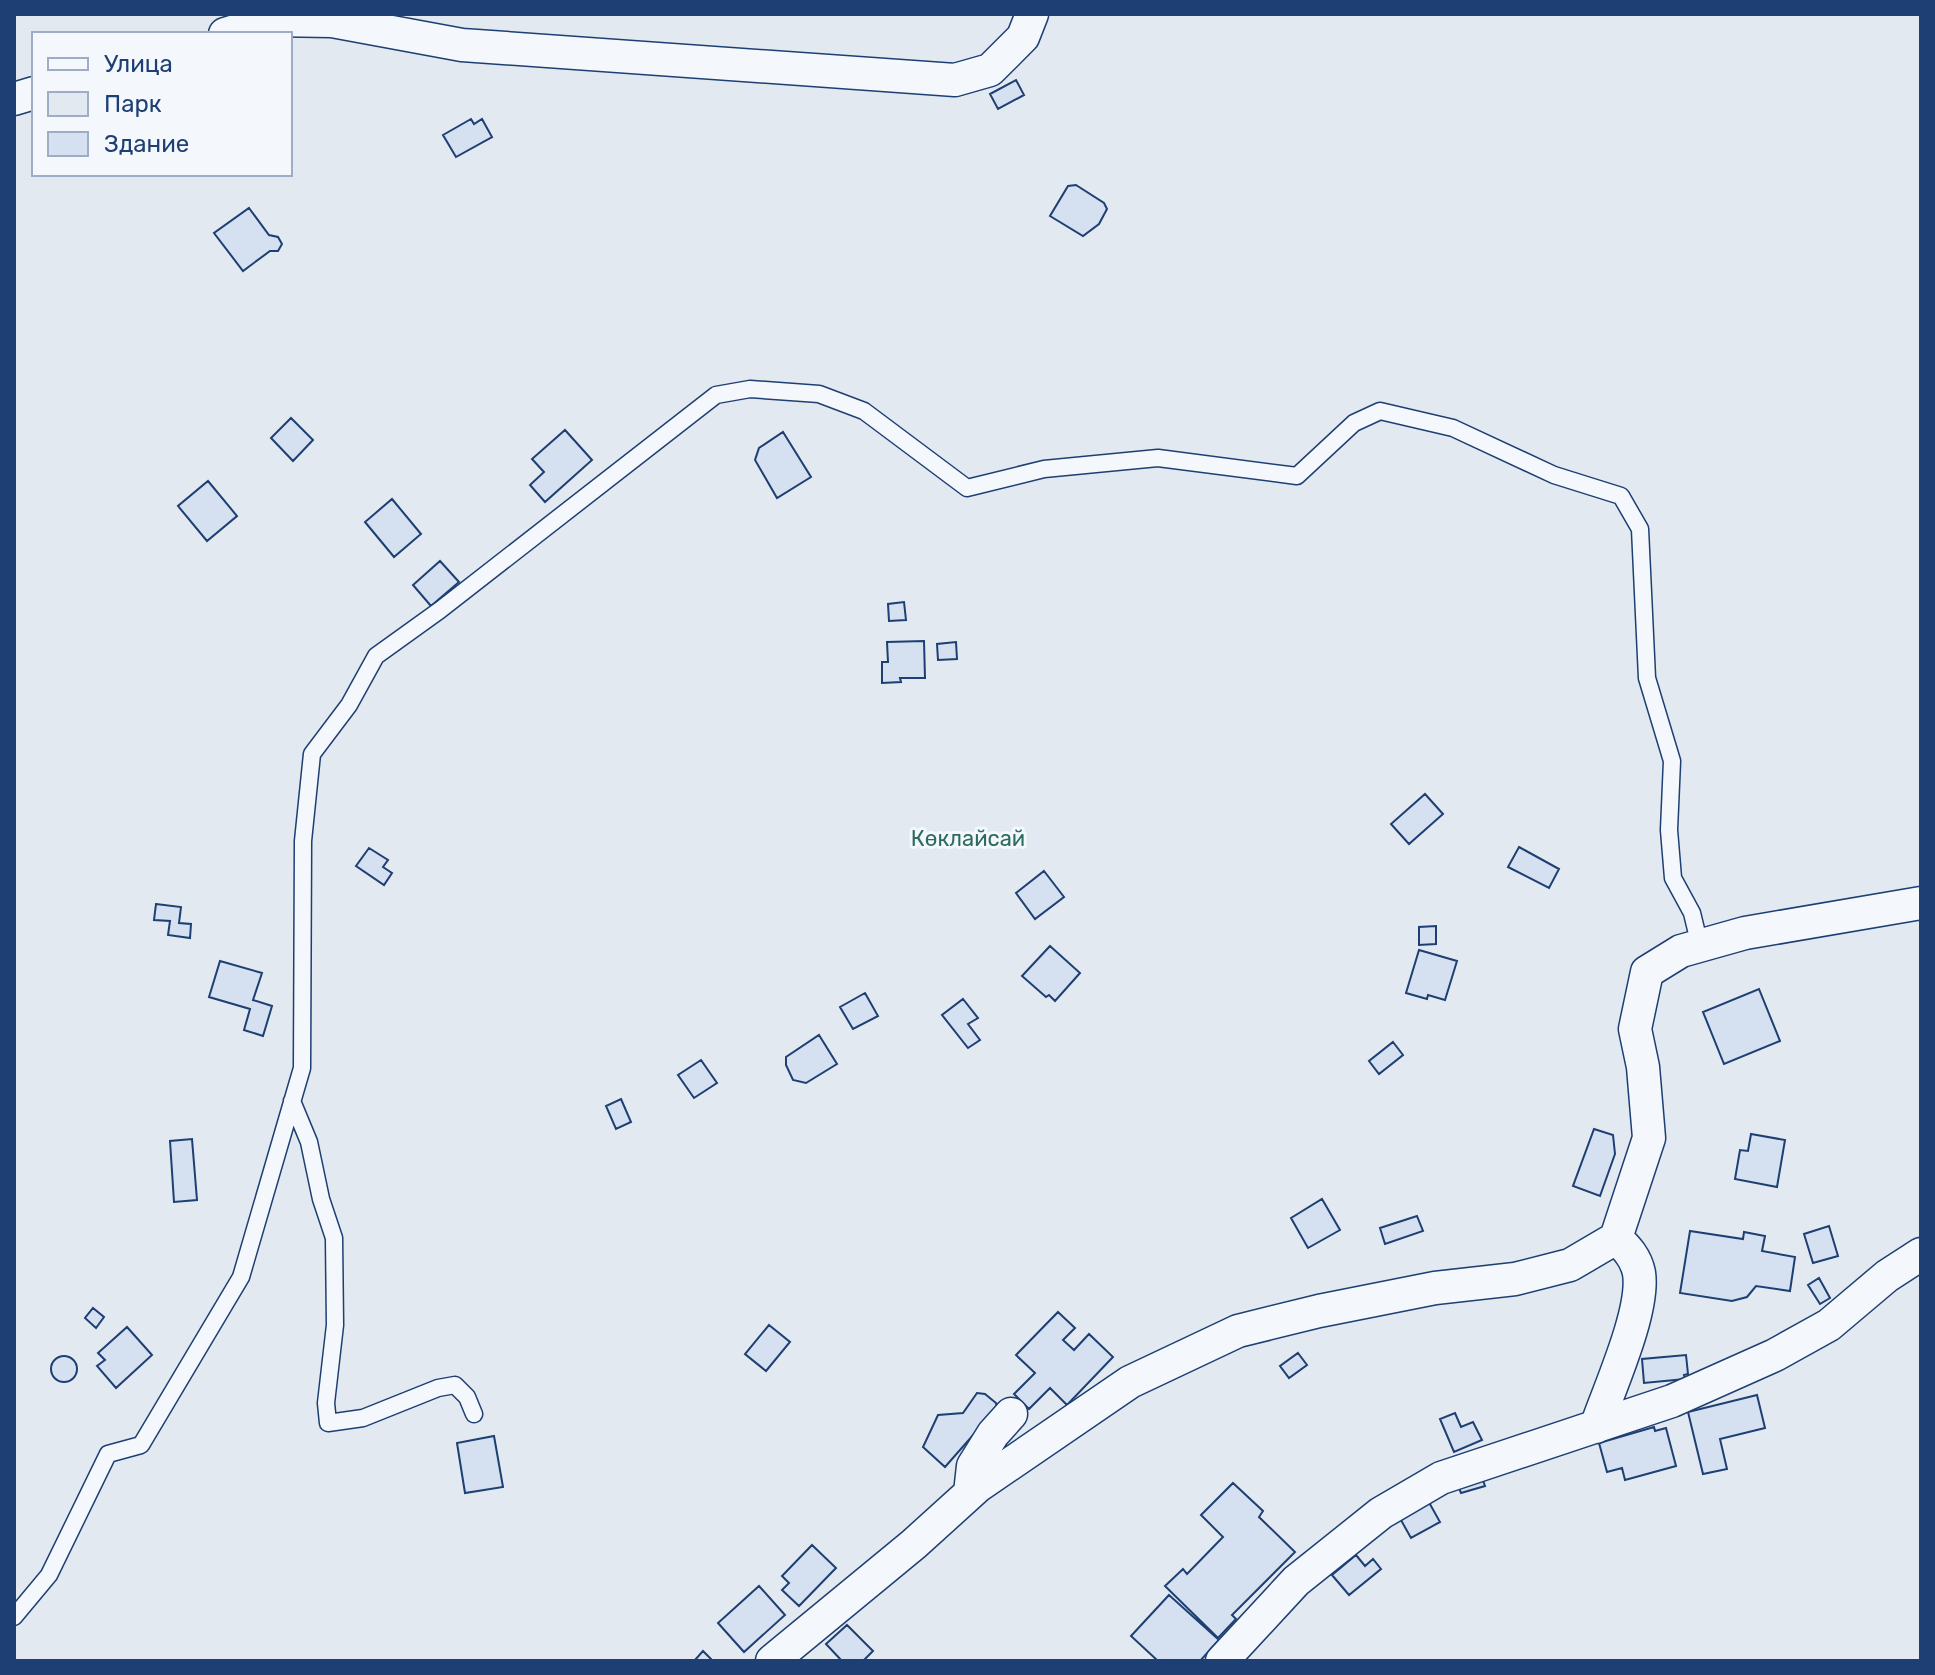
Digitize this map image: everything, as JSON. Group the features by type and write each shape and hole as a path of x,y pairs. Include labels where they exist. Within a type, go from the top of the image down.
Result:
{"street":[{"path":"232,32 271,20 332,21 462,45 955,80 990,70 1023,37 1032,14"},
{"path":"772,1661 914,1544 970,1493 1130,1382 1238,1331 1435,1288 1515,1279 1570,1265 1616,1238 1649,1138 1643,1067 1635,1029 1647,972 1681,951 1745,933 1921,903"},
{"path":"1596,1427 1635,1314 1639,1274 1631,1252 1616,1238"},
{"path":"1222,1661 1296,1581 1381,1513 1441,1478 1672,1401 1775,1355 1829,1325 1887,1276 1921,1254"},
{"path":"970,1493 973,1466 993,1434 1011,1414"}],"lane":[{"path":"14,1617 49,1575 108,1454 141,1445 241,1277 302,1068 303,841 312,754 349,705 376,656 440,610 716,395 750,389 819,394 864,411 967,488 1044,469 1158,458 1297,476 1354,423 1380,411 1453,428 1554,475 1621,496 1640,529 1647,678 1672,761 1669,830 1673,878 1692,913 1700,946"},
{"path":"292,1101 309,1142 321,1199 334,1238 335,1325 326,1403 328,1423 363,1418 438,1388 455,1385 467,1397 474,1414"}],"green space":[{"name":"Көклайсай","path":"14,14 1921,14 1921,1661 14,1661"}],"building":[{"path":"1016,80 1024,95 998,109 990,94"},
{"path":"471,119 474,124 482,119 492,137 456,157 443,135"},
{"path":"1076,185 1104,203 1107,209 1099,224 1083,236 1050,216 1068,186"},
{"path":"249,208 269,235 278,237 282,244 278,251 270,251 243,271 214,233"},
{"path":"291,418 313,440 293,461 271,438"},
{"path":"565,430 592,460 545,502 530,485 544,472 532,459"},
{"path":"783,432 811,477 777,498 755,460 759,448"},
{"path":"208,481 237,516 207,541 178,506"},
{"path":"392,499 421,534 394,557 365,522"},
{"path":"440,561 459,582 431,606 413,585"},
{"path":"904,602 906,620 889,621 888,604"},
{"path":"924,641 925,678 900,678 901,682 882,683 882,662 888,662 887,642"},
{"path":"956,642 957,659 938,660 937,644"},
{"path":"1425,794 1443,814 1409,844 1391,824"},
{"path":"1519,847 1559,869 1549,888 1508,867"},
{"path":"369,848 388,860 383,867 392,873 384,885 356,866"},
{"path":"1044,871 1064,897 1035,919 1016,893"},
{"path":"156,904 181,907 179,923 191,924 190,938 168,935 170,921 154,920"},
{"path":"1436,926 1436,944 1419,945 1419,927"},
{"path":"1050,946 1080,973 1055,1001 1022,976"},
{"path":"1419,950 1457,961 1445,1000 1406,993"},
{"path":"220,961 262,973 253,1000 272,1006 263,1036 244,1030 250,1009 209,997"},
{"path":"1759,989 1780,1041 1724,1064 1703,1012"},
{"path":"865,993 878,1016 853,1029 840,1007"},
{"path":"963,999 978,1018 968,1024 980,1040 968,1048 942,1015"},
{"path":"819,1035 837,1064 806,1083 793,1080 786,1057"},
{"path":"1393,1042 1403,1055 1379,1074 1369,1061"},
{"path":"701,1060 717,1083 694,1098 678,1075"},
{"path":"621,1099 631,1122 616,1129 606,1106"},
{"path":"1594,1129 1613,1135 1615,1154 1600,1196 1573,1186"},
{"path":"1751,1134 1785,1140 1777,1187 1735,1179 1740,1150 1748,1151"},
{"path":"192,1139 197,1200 174,1202 170,1141"},
{"path":"1322,1199 1340,1230 1308,1248 1291,1218"},
{"path":"1417,1216 1423,1231 1385,1244 1380,1228"},
{"path":"1829,1226 1838,1256 1813,1263 1804,1234"},
{"path":"1690,1231 1743,1239 1744,1232 1765,1236 1762,1251 1795,1257 1790,1291 1756,1286 1747,1297 1732,1301 1680,1293"},
{"path":"1819,1278 1830,1298 1820,1304 1808,1285"},
{"path":"93,1308 104,1317 96,1328 85,1318"},
{"path":"1058,1312 1075,1328 1063,1340 1074,1350 1089,1334 1113,1357 1067,1405 1050,1388 1029,1409 1014,1394 1035,1373 1016,1355"},
{"path":"769,1325 790,1342 766,1371 745,1354"},
{"path":"127,1327 152,1355 116,1388 97,1366 105,1360 98,1353"},
{"path":"1298,1353 1307,1365 1289,1378 1280,1366"},
{"path":"1686,1355 1688,1374 1684,1375 1685,1379 1644,1383 1642,1359"},
{"path":"64,1356 73,1360 77,1369 73,1378 64,1382 55,1378 51,1369 55,1360"},
{"path":"977,1393 985,1394 996,1403 997,1408 945,1467 923,1447 938,1415 963,1413"},
{"path":"1757,1395 1765,1428 1720,1439 1727,1469 1703,1474 1688,1412"},
{"path":"1455,1413 1461,1427 1473,1422 1482,1440 1454,1452 1440,1419"},
{"path":"1654,1427 1655,1431 1666,1428 1676,1466 1625,1480 1622,1468 1607,1472 1599,1443"},
{"path":"494,1436 503,1487 465,1493 457,1443"},
{"path":"1480,1472 1485,1486 1461,1493 1456,1480"},
{"path":"1233,1483 1263,1511 1259,1517 1295,1552 1232,1615 1236,1619 1218,1638 1165,1586 1183,1569 1187,1574 1223,1537 1201,1515"},
{"path":"1426,1497 1440,1522 1411,1538 1397,1513"},
{"path":"812,1545 836,1568 799,1606 782,1590 789,1583 782,1576"},
{"path":"1356,1555 1365,1566 1373,1559 1381,1569 1349,1595 1332,1575"},
{"path":"759,1586 785,1615 744,1652 718,1623"},
{"path":"1169,1595 1219,1640 1200,1661 1158,1661 1131,1636"},
{"path":"847,1625 873,1651 863,1661 842,1661 826,1644"},
{"path":"703,1651 713,1661 694,1661"}]}
